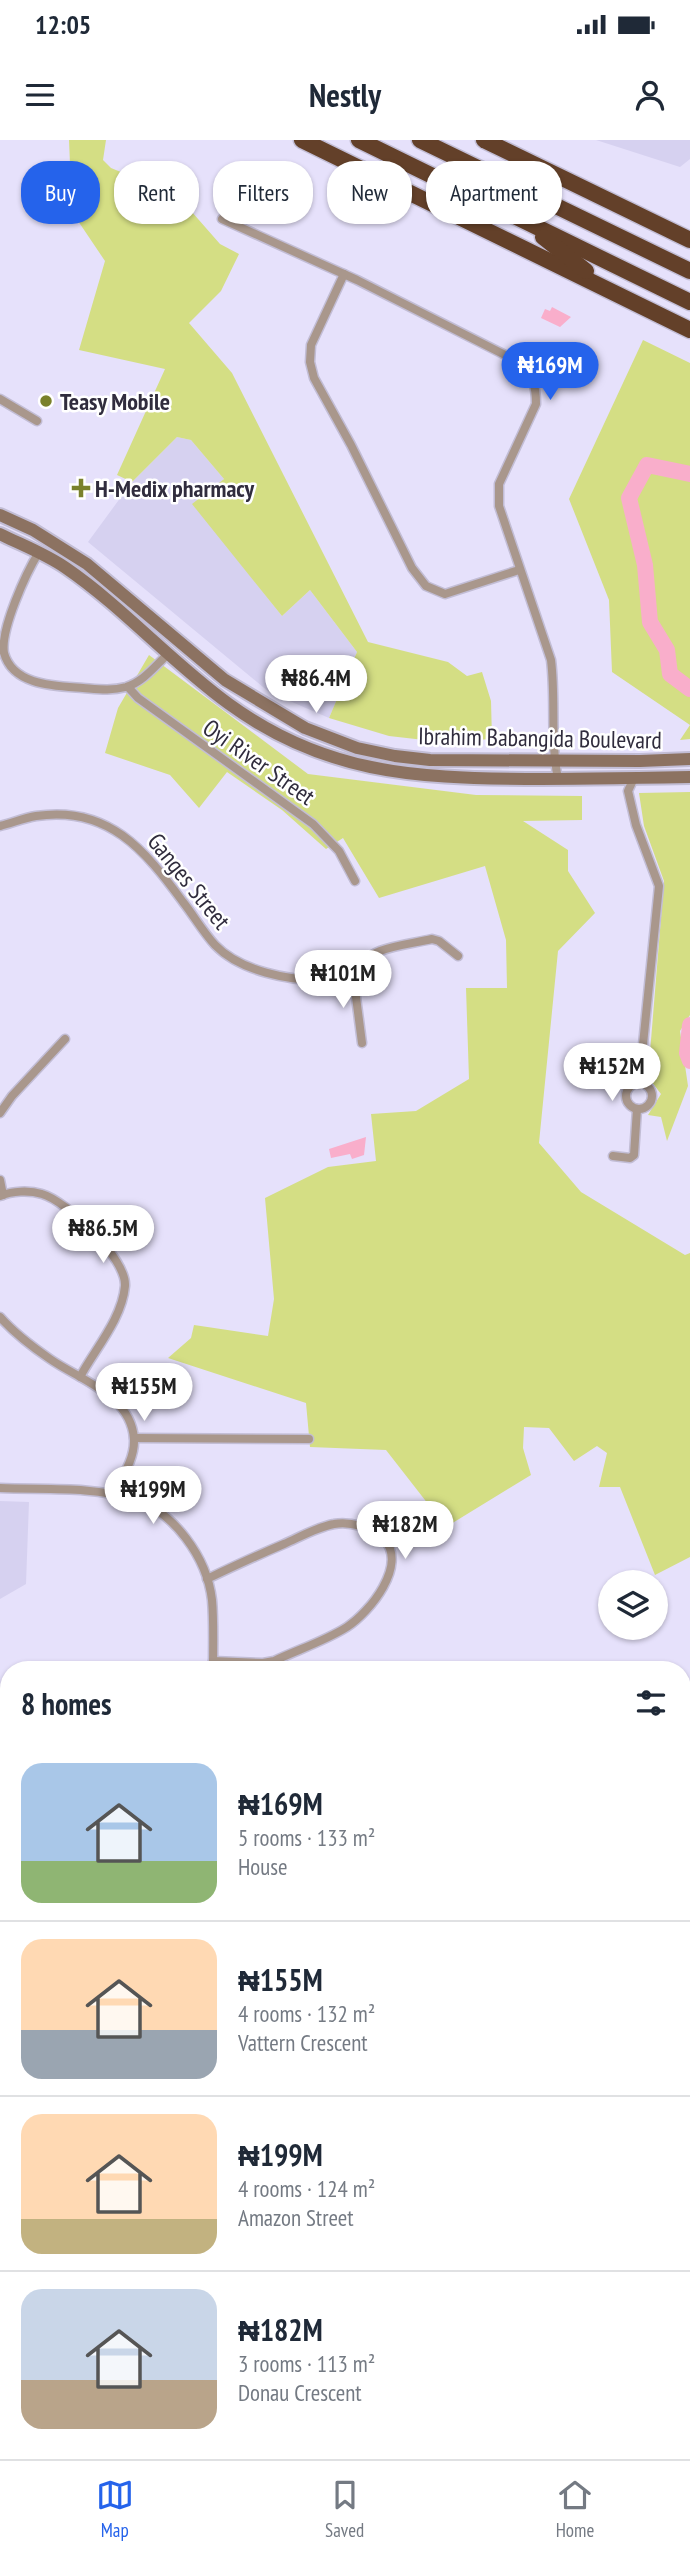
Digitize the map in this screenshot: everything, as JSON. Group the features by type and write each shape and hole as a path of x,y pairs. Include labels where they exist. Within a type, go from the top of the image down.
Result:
{"highway":[{"path":"303,140 690,330"},
{"path":"359,140 426,173"},
{"path":"420,140 690,271"},
{"path":"484,140 690,240"},
{"path":"526,224 609,290"},
{"path":"531,224 690,302"}],"street":[{"path":"233,224 344,274 519,362 527,369 536,390 536,404 499,484 498,495 519,570 551,660 555,686 554,760 558,779"},
{"path":"661,226 690,235"},
{"path":"344,274 311,345 310,362 314,378 351,445 412,568 426,586 445,594 519,570"},
{"path":"0,400 37,421"},
{"name":"Ibrahim Babangida Boulevard","path":"0,516 33,530 87,564 225,680 305,728 356,748 430,760 690,759"},
{"name":"Ibrahim Babangida Boulevard","path":"0,534 64,566 228,704 318,752 360,766 427,777 690,777"},
{"path":"39,552 24,577 10,613 3,644 4,653 16,672 26,678 51,685 110,690 128,687 142,679 168,654"},
{"name":"Oyi River Street","path":"128,687 138,698 313,824 339,851 355,881"},
{"path":"634,778 628,791 636,825 659,880 639,1083"},
{"name":"Ganges Street","path":"0,826 35,816 56,814 78,815 101,823 125,835 142,851 159,869 216,946 234,959 257,970 301,979 335,979 352,974"},
{"path":"362,1043 352,974 377,952 432,939 439,941 458,956"},
{"path":"0,1113 12,1096 65,1039"},
{"path":"639,1083 650,1090 652,1097 645,1107 637,1109 629,1105 626,1093 631,1086 639,1083"},
{"path":"613,1156 630,1158 634,1155 637,1109"},
{"path":"0,1180 1,1195 13,1192 42,1194 57,1201 104,1245 121,1267 125,1290 115,1319 80,1377"},
{"path":"0,1317 14,1333 51,1360 107,1394 124,1410 134,1438 131,1462 113,1494"},
{"path":"134,1438 309,1439"},
{"path":"0,1488 113,1494 135,1499 166,1518 183,1534 198,1556 206,1579 212,1598 213,1661"},
{"path":"206,1579 336,1523 361,1526 380,1535 388,1544 391,1551 391,1569 372,1603 348,1626 274,1661"}],"shaded area":[{"path":"596,140 690,140 690,159 680,167"},
{"path":"552,307 571,317 560,327 541,318 545,309 550,311"},
{"path":"177,437 191,440 224,479 193,504 282,616 310,590 357,652 329,718 269,692 88,542 132,482"},
{"path":"366,1137 364,1155 352,1159 350,1154 331,1158 329,1149"},
{"path":"0,1501 29,1502 26,1584 0,1599"}],"green space":[{"path":"69,140 106,140 103,160 114,169 114,224 199,224 199,220 220,244 239,254 221,291 189,323 232,373 368,642 448,662 467,676 482,672 491,701 492,739 442,742 389,736 329,718 357,652 310,590 282,616 192,504 224,479 191,440 177,437 132,482 117,475 165,369 79,350 105,261 80,224 100,224 100,161 70,161"},
{"path":"643,340 690,363 690,725 612,672 609,600 569,499"},
{"path":"149,655 308,774 476,795 582,796 582,820 523,821 568,850 568,871 595,913 558,951 539,1143 581,1192 685,1255 690,1253 690,1557 665,1570 653,1570 620,1487 599,1487 607,1453 597,1446 574,1461 549,1428 524,1427 523,1448 531,1475 446,1527 386,1450 310,1447 306,1403 168,1358 191,1338 194,1325 268,1336 274,1299 265,1198 328,1167 376,1161 371,1114 416,1111 469,1079 466,988 507,988 506,940 485,866 379,898 343,838 326,849 282,810 227,772 199,808 170,775 105,753 118,708"},
{"path":"690,725 690,739 680,740"},
{"path":"690,792 690,1015 680,1031 688,1086 667,1141 661,1117 648,1115 661,1094 648,1077 664,881 644,826 639,793"}],"waterway":[{"path":"690,474 647,465 629,498 645,565 650,622 667,650 670,674 690,689"},
{"path":"690,1025 687,1053 690,1061"}],"place":[{"name":"Teasy Mobile","path":"46,401"},
{"name":"H-Medix pharmacy","path":"81,488"}]}
